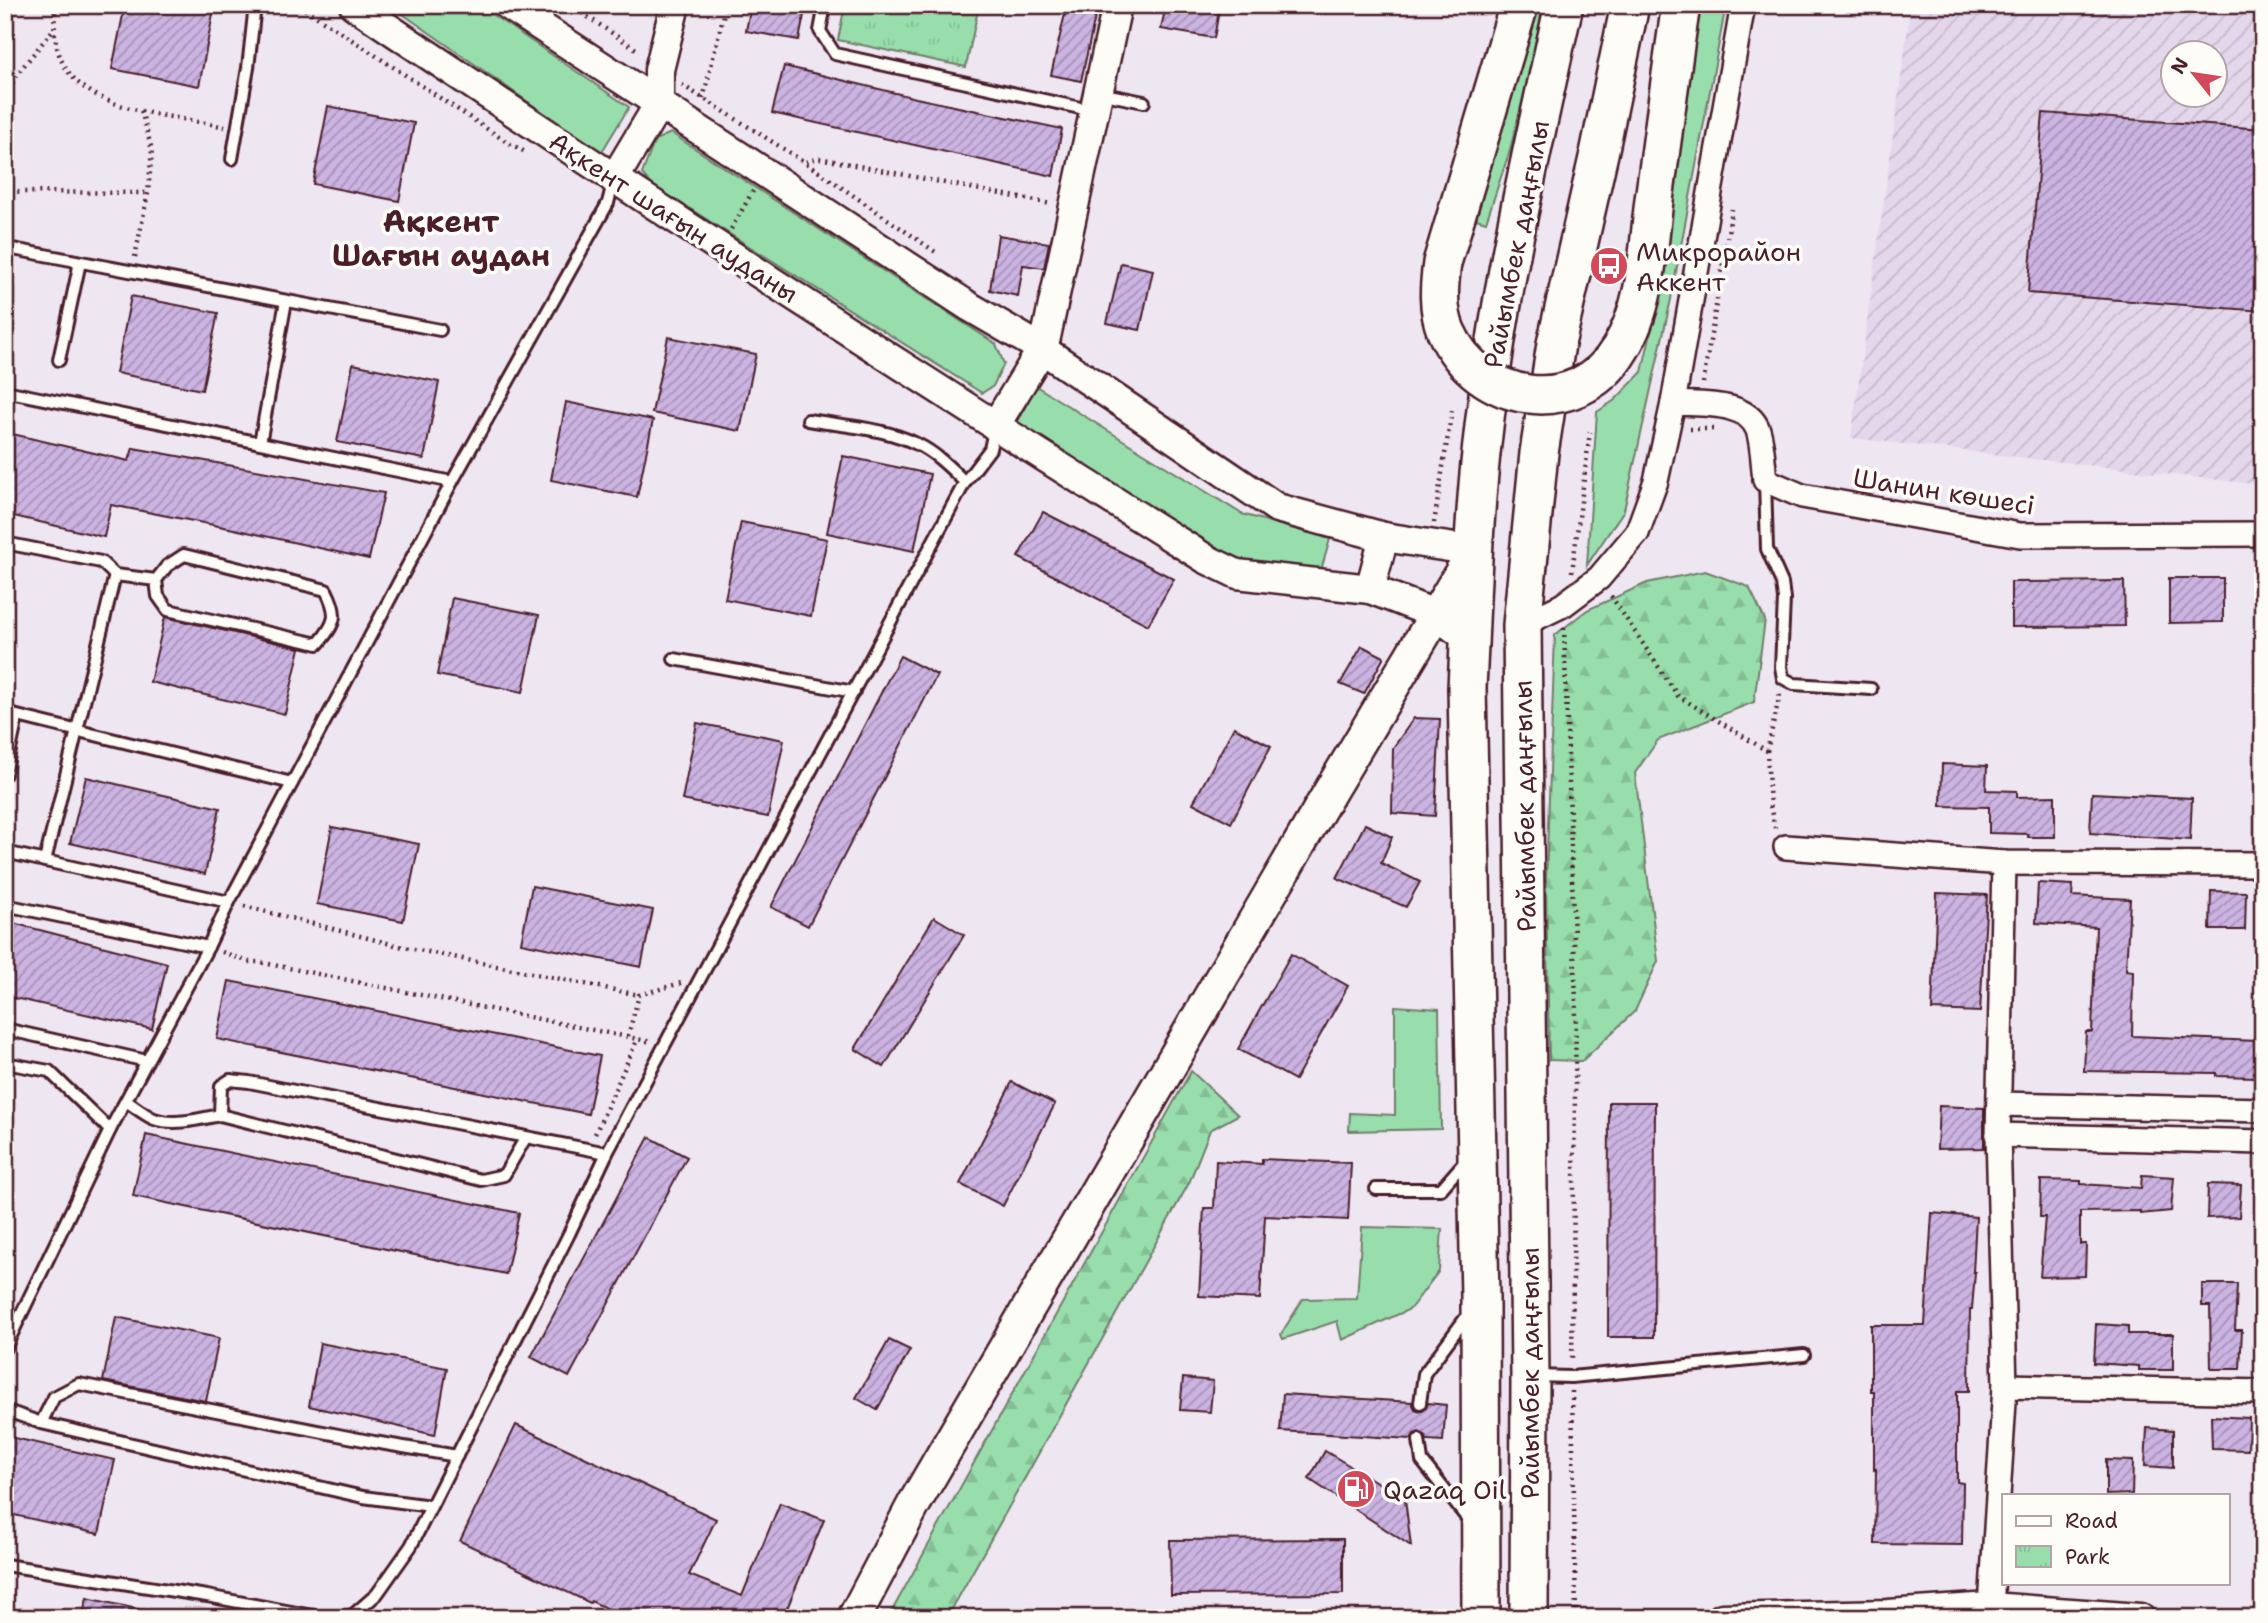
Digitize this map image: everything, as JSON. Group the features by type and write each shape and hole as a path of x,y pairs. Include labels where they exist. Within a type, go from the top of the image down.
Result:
{"highway":[{"path":"1519,5 1442,263 1438,287 1445,330 1467,364 1479,375 1501,387 1515,392 1549,395 1564,393 1589,382 1612,363 1635,316 1646,268 1681,5"},
{"name":"Райымбек даңғылы","path":"1481,1618 1480,1298 1467,688 1469,639 1482,444 1500,316 1530,157 1564,5"},
{"name":"Райымбек даңғылы","path":"1529,1618 1530,1376 1522,625 1539,453 1556,344 1630,5"}],"main road":[{"path":"854,1618 914,1504 1474,551"}],"street":[{"name":"Ақкент шағын ауданы","path":"354,5 720,248 1206,559 1237,574 1370,589 1435,614 1469,639"},
{"path":"508,5 970,307 1042,349 1277,508 1384,537 1474,551"},
{"path":"614,179 659,104 659,70 675,5"},
{"path":"995,426 1042,349 1117,5"},
{"path":"1522,625 1563,605 1599,578 1637,533 1656,481 1674,403 1742,5"},
{"path":"1674,403 1732,408 1750,416 1758,431 1765,480"},
{"name":"Шанин көшесі","path":"1765,480 1801,496 2020,535 2263,534"},
{"path":"1370,589 1384,537"},
{"path":"1786,847 2004,863 2263,864"},
{"path":"1992,1607 2005,1386 1998,1135 2004,863"},
{"path":"1999,1104 2263,1110"},
{"path":"1998,1135 2263,1142"},
{"path":"2005,1386 2263,1392"},
{"path":"1722,1618 1888,1616 1992,1607 2140,1618"}],"lane":[{"path":"232,159 248,68 255,5"},
{"path":"825,5 820,31 835,54 1096,102 1144,102"},
{"path":"5,1348 110,1129 452,482 608,203 614,179"},
{"path":"13,249 440,330"},
{"path":"60,360 80,262"},
{"path":"260,443 286,301"},
{"path":"5,391 452,482"},
{"path":"808,420 893,435 919,445 938,457 965,482"},
{"path":"340,1618 353,1615 377,1594 411,1546 569,1234 607,1153 965,482 990,449 995,426"},
{"path":"1765,480 1767,549 1782,583 1784,599 1781,667 1783,678 1794,684 1871,689"},
{"path":"5,543 101,562 115,575 156,580"},
{"path":"184,555 326,590 335,607 331,629 318,645 168,610 158,596 156,580 167,566 184,555"},
{"path":"46,861 115,575"},
{"path":"674,659 854,692"},
{"path":"5,713 292,783"},
{"path":"5,774 17,717"},
{"path":"5,852 229,902"},
{"path":"5,905 208,947"},
{"path":"5,1029 147,1061"},
{"path":"5,1063 49,1071 110,1129"},
{"path":"220,1115 221,1086 230,1080 607,1153"},
{"path":"126,1101 154,1119 174,1122 220,1115 481,1180 504,1175 526,1137"},
{"path":"1376,1189 1441,1189 1477,1148"},
{"path":"1420,1403 1424,1374 1480,1298"},
{"path":"1530,1376 1572,1377 1804,1355"},
{"path":"41,1423 54,1397 79,1384 374,1443 457,1456"},
{"path":"5,1410 41,1423 363,1497 431,1506"},
{"path":"1419,1440 1422,1461 1482,1537"},
{"path":"5,1565 194,1594 323,1618"}],"path":[{"path":"56,5 52,30 55,47 72,78 81,87 95,96 141,110 237,130"},
{"path":"703,99 725,6"},
{"path":"5,95 18,73 52,30"},
{"path":"132,272 148,194 152,150 141,110"},
{"path":"720,248 779,146"},
{"path":"806,163 817,158 824,159 1073,208"},
{"path":"5,186 15,192 148,194"},
{"path":"1431,544 1452,410"},
{"path":"1576,1618 1572,1377 1576,1003 1563,605 1573,566 1590,432"},
{"path":"1599,578 1678,696 1766,751"},
{"path":"1783,678 1766,751 1770,806 1777,835 1786,847"},
{"path":"229,902 400,946 639,995 700,979"},
{"path":"208,947 248,962 259,962 638,1038 664,1046"},
{"path":"628,1036 639,995"},
{"path":"589,1148 638,1038"}],"shaded area":[{"path":"1911,5 2263,5 2263,485 1851,438"}],"green space":[{"path":"390,5 478,5 629,107 601,153"},
{"path":"845,5 979,5 966,67 838,40"},
{"path":"1537,5 1548,5 1509,153 1486,222 1476,219"},
{"path":"1697,5 1726,5 1671,299 1624,510 1587,565 1597,412 1615,400 1642,372 1659,297"},
{"path":"671,133 996,344 1004,364 993,386 982,393 652,185 642,174 655,140"},
{"path":"1036,386 1242,514 1330,539 1320,574 1232,563 1015,427"},
{"path":"1705,571 1749,587 1765,620 1754,702 1658,740 1635,773 1658,961 1635,1011 1582,1061 1549,1060 1546,880 1555,635 1587,610 1647,583"},
{"path":"1395,1006 1439,1009 1441,1129 1349,1131 1350,1113 1395,1115"},
{"path":"1191,1071 1238,1115 1210,1130 1189,1183 947,1618 888,1618"},
{"path":"1362,1227 1442,1229 1439,1271 1410,1309 1342,1340 1337,1321 1283,1339 1281,1334 1303,1299 1357,1298"}],"building":[{"path":"125,5 195,5 214,9 199,86 112,69"},
{"path":"751,5 806,5 799,40 746,31"},
{"path":"1067,5 1097,8 1081,81 1051,75"},
{"path":"1166,5 1220,5 1214,38 1161,29"},
{"path":"784,66 1062,129 1053,176 772,113"},
{"path":"328,106 414,123 399,201 313,184"},
{"path":"2043,113 2263,129 2263,311 2028,293"},
{"path":"998,235 1049,243 1044,268 1023,265 1018,296 990,290"},
{"path":"1121,263 1153,270 1140,330 1107,323"},
{"path":"131,296 218,313 202,390 116,373"},
{"path":"668,337 756,354 740,431 652,413"},
{"path":"353,364 439,382 424,459 337,442"},
{"path":"566,402 653,420 637,497 551,480"},
{"path":"8,433 129,461 133,448 384,493 369,559 111,505 104,537 5,514 5,443"},
{"path":"843,456 930,474 914,551 827,533"},
{"path":"1043,512 1174,579 1148,625 1018,557"},
{"path":"741,522 827,539 811,616 725,599"},
{"path":"2169,578 2223,578 2223,622 2169,623"},
{"path":"2124,581 2125,626 2011,627 2011,582"},
{"path":"452,598 539,615 523,692 437,675"},
{"path":"165,617 300,648 285,714 150,682"},
{"path":"1362,646 1384,657 1364,694 1340,684"},
{"path":"900,656 937,675 808,926 771,907"},
{"path":"1414,718 1440,719 1435,816 1392,813 1393,748"},
{"path":"697,723 784,740 768,817 682,800"},
{"path":"1234,727 1271,746 1231,823 1193,803"},
{"path":"1942,764 1987,766 1986,790 2017,791 2017,797 2055,796 2055,837 1989,833 1989,807 1941,806"},
{"path":"86,777 220,808 205,874 70,843"},
{"path":"2092,793 2192,798 2190,840 2090,833"},
{"path":"1365,824 1392,837 1381,863 1420,882 1406,907 1337,878"},
{"path":"332,827 419,844 403,921 317,904"},
{"path":"2038,883 2073,885 2072,896 2130,899 2126,970 2133,971 2132,1036 2258,1041 2257,1077 2216,1076 2216,1073 2084,1071 2086,1032 2092,1032 2096,927 2036,923"},
{"path":"532,886 653,910 641,967 521,943"},
{"path":"2211,891 2246,892 2245,930 2210,930"},
{"path":"1937,893 1987,895 1980,1012 1932,1010"},
{"path":"934,917 964,935 884,1067 855,1049"},
{"path":"5,921 167,963 152,1029 5,996"},
{"path":"1291,954 1348,986 1295,1080 1238,1049"},
{"path":"229,981 600,1056 588,1114 217,1039"},
{"path":"1012,1082 1055,1104 1003,1206 960,1184"},
{"path":"1609,1102 1655,1102 1654,1337 1608,1337"},
{"path":"1939,1106 1984,1108 1984,1148 1937,1149"},
{"path":"146,1135 519,1213 506,1274 133,1196"},
{"path":"649,1137 687,1157 569,1377 531,1357"},
{"path":"1262,1159 1351,1163 1348,1220 1265,1216 1260,1299 1199,1296 1204,1208 1214,1208 1216,1161 1262,1164"},
{"path":"2142,1175 2174,1177 2171,1211 2140,1214 2140,1211 2080,1212 2080,1244 2086,1244 2085,1276 2040,1277 2045,1217 2040,1217 2041,1180 2081,1181 2081,1184 2141,1188"},
{"path":"2208,1184 2241,1185 2239,1217 2207,1218"},
{"path":"1932,1213 1976,1217 1975,1272 1970,1309 1969,1391 1957,1391 1957,1482 1963,1483 1962,1545 1875,1544 1876,1469 1874,1470 1874,1391 1871,1391 1871,1325 1925,1325"},
{"path":"2202,1284 2237,1284 2235,1330 2242,1330 2240,1369 2211,1369 2210,1306 2202,1306"},
{"path":"116,1317 219,1338 206,1401 103,1381"},
{"path":"2096,1324 2128,1326 2128,1334 2173,1334 2173,1370 2139,1370 2139,1366 2094,1363"},
{"path":"889,1340 910,1350 877,1410 856,1398"},
{"path":"320,1343 447,1368 435,1435 309,1406"},
{"path":"1183,1378 1213,1381 1210,1412 1180,1410"},
{"path":"1283,1394 1412,1402 1415,1409 1420,1411 1426,1408 1428,1403 1446,1405 1443,1441 1427,1440 1425,1435 1419,1432 1411,1439 1280,1431"},
{"path":"2211,1416 2249,1418 2248,1450 2212,1449"},
{"path":"516,1425 716,1519 689,1575 742,1596 780,1503 824,1520 783,1618 627,1618 460,1541"},
{"path":"2147,1428 2173,1430 2173,1468 2145,1466"},
{"path":"5,1436 115,1460 99,1534 5,1513"},
{"name":"Qazaq Oil","path":"1325,1451 1405,1499 1411,1546 1309,1479"},
{"path":"2106,1460 2133,1461 2132,1494 2106,1494"},
{"path":"1343,1539 1343,1594 1171,1595 1170,1540"},
{"path":"87,1598 142,1610 141,1618 82,1618"}],"place":[{"name":"Микрорайон Аккент","path":"1609,266"},
{"name":"Qazaq Oil","path":"1356,1489"}],"district":[{"name":"Ақкент Шағын аудан","path":"441,238"}]}
